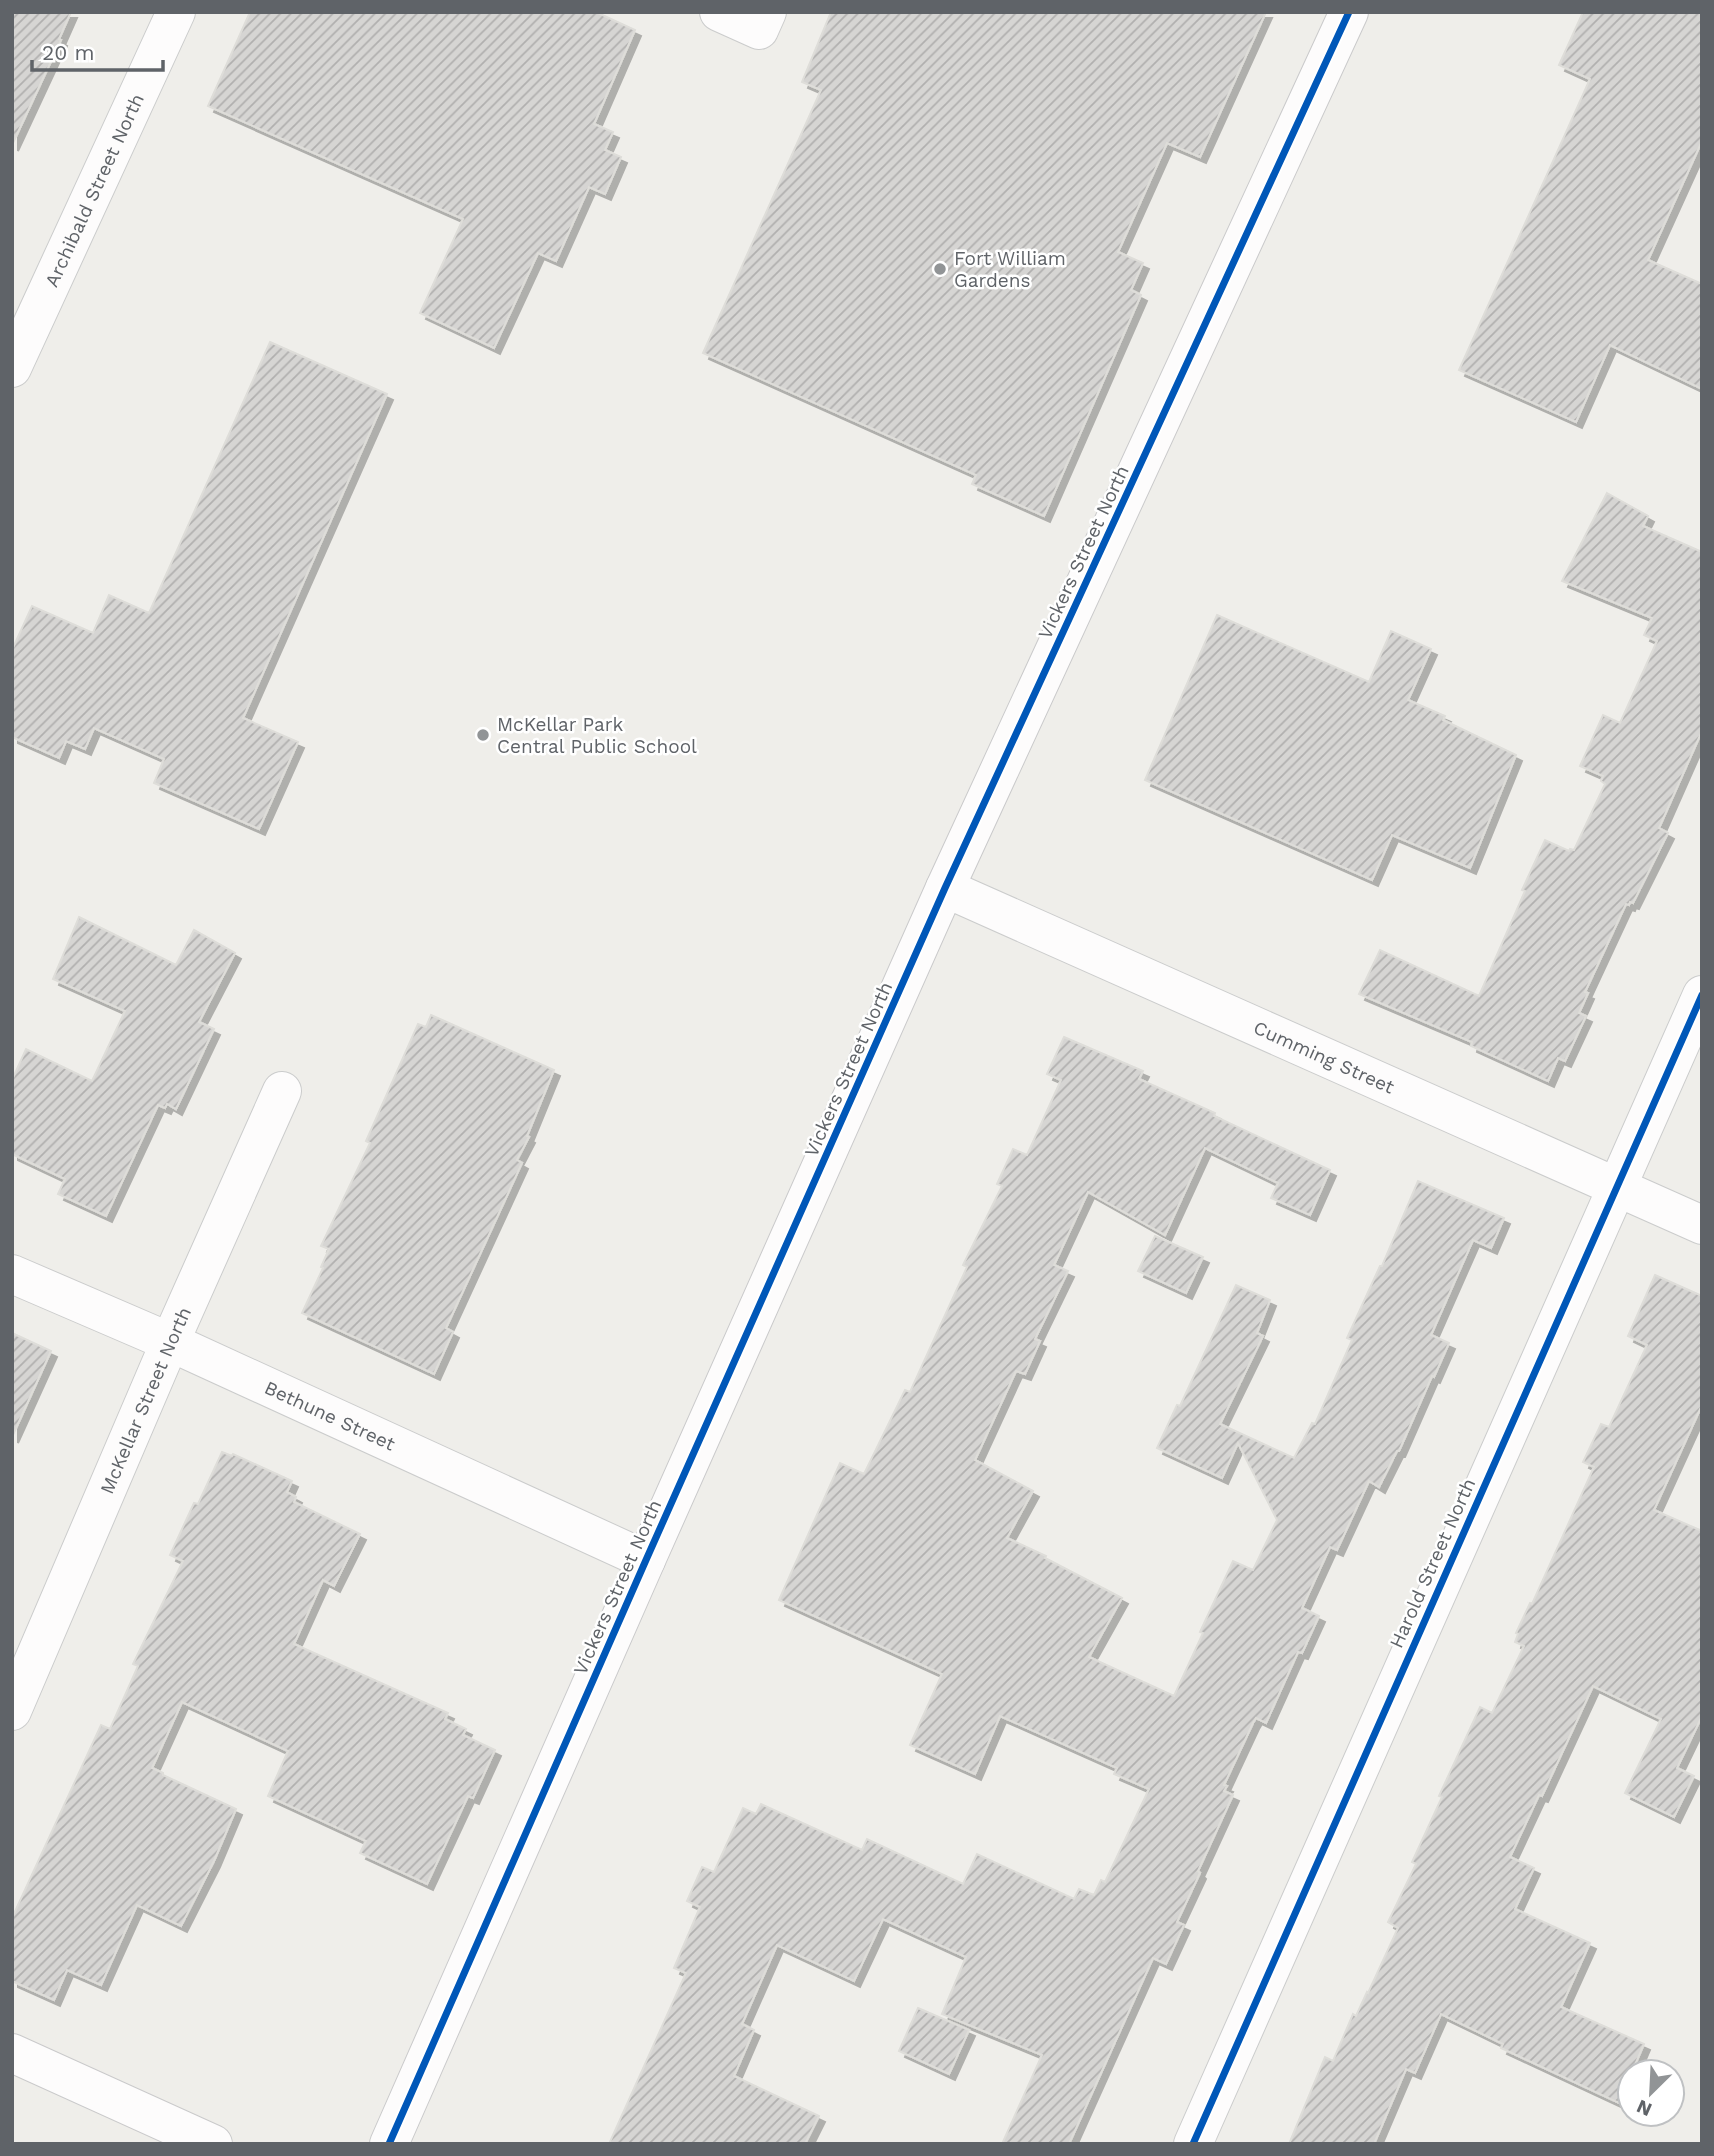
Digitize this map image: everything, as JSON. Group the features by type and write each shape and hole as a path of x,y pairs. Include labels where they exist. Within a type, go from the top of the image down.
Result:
{"street":[{"name":"Archibald Street North","path":"12,368 176,12"},
{"path":"719,12 763,21"},
{"name":"Vickers Street North","path":"389,2144 946,888 1349,12"},
{"name":"Cumming Street","path":"946,888 1702,1224"},
{"name":"Harold Street North","path":"1193,2144 1702,995"},
{"name":"McKellar Street North","path":"12,1712 170,1342 282,1090"},
{"name":"Bethune Street","path":"12,1274 170,1342 646,1560"},
{"path":"12,2053 213,2144"}],"building":[{"path":"12,12 71,12 59,39 61,40 12,145"},
{"path":"250,12 596,12 635,30 594,124 613,132 605,150 621,157 605,194 589,187 556,261 538,253 494,348 420,313 463,219 208,106"},
{"name":"Fort William Gardens","path":"831,12 1266,12 1200,157 1167,143 1118,252 1143,263 1131,290 1141,295 1044,516 972,484 976,475 703,353 821,90 802,82"},
{"path":"1583,12 1702,12 1702,141 1648,260 1702,284 1702,389 1610,345 1576,422 1459,370 1590,79 1559,65"},
{"path":"270,342 387,394 243,718 298,742 259,829 154,783 164,759 94,728 85,749 66,741 59,758 12,737 12,650 32,606 93,633 109,595 149,613"},
{"path":"1607,493 1648,516 1643,526 1702,552 1702,731 1659,828 1668,833 1633,903 1626,904 1585,992 1588,993 1579,1013 1586,1016 1565,1061 1558,1058 1548,1081 1471,1046 1472,1042 1359,994 1380,950 1479,996 1545,840 1569,851 1574,850 1605,784 1601,781 1603,776 1580,766 1603,715 1620,723 1657,641 1644,635 1652,618 1562,581"},
{"path":"1217,615 1369,682 1391,631 1431,649 1408,700 1445,716 1443,720 1516,755 1470,868 1392,835 1372,880 1145,780"},
{"path":"79,917 176,965 194,930 235,953 199,1022 214,1029 176,1109 167,1104 165,1108 158,1105 106,1216 58,1194 65,1179 12,1154 12,1080 26,1049 92,1081 125,1011 53,979"},
{"path":"431,1015 554,1070 527,1136 529,1137 517,1160 522,1163 446,1328 453,1332 434,1374 302,1313 329,1249 321,1246 370,1143 366,1141 418,1024 426,1027"},
{"path":"1064,1037 1143,1071 1139,1079 1330,1170 1310,1215 1271,1198 1278,1183 1205,1148 1165,1235 1088,1192 1054,1265 1068,1271 1035,1339 1040,1341 1025,1374 1016,1371 975,1460 1033,1491 1007,1538 1122,1598 1089,1657 1174,1696 1233,1561 1253,1570 1277,1520 1238,1443 1222,1478 1157,1448 1177,1405 1180,1406 1236,1285 1270,1300 1257,1333 1263,1336 1220,1424 1294,1458 1312,1423 1315,1424 1352,1340 1347,1338 1382,1266 1418,1181 1504,1218 1491,1248 1473,1240 1431,1335 1449,1343 1434,1377 1432,1376 1399,1451 1379,1487 1369,1481 1337,1550 1330,1547 1302,1608 1319,1616 1302,1653 1298,1652 1266,1723 1256,1718 1224,1785 1227,1786 1224,1791 1233,1795 1177,1922 1184,1925 1166,1964 1153,1958 1069,2144 1002,2144 1042,2055 942,2014 966,1957 883,1919 854,1981 777,1945 742,2024 754,2030 734,2076 819,2116 805,2144 609,2144 686,1973 674,1968 700,1907 687,1901 702,1867 714,1872 743,1808 756,1814 761,1804 862,1850 867,1839 963,1884 977,1854 1074,1899 1079,1889 1094,1895 1101,1880 1105,1882 1149,1789 1114,1774 1117,1768 1000,1716 975,1774 910,1745 942,1674 779,1600 840,1463 864,1474 905,1390 910,1392 967,1267 963,1265 1002,1186 997,1184 1013,1149 1027,1155 1061,1080 1047,1074"},
{"path":"1155,1236 1203,1257 1186,1293 1138,1271"},
{"path":"1655,1275 1702,1296 1702,1405 1654,1510 1702,1531 1702,1716 1677,1768 1694,1776 1674,1817 1625,1793 1661,1719 1593,1686 1542,1796 1539,1795 1510,1857 1534,1868 1515,1909 1590,1943 1561,2007 1644,2044 1638,2058 1616,2058 1616,2102 1501,2048 1503,2044 1441,2014 1415,2073 1406,2069 1374,2144 1289,2144 1325,2057 1333,2061 1353,2014 1356,2016 1398,1928 1388,1922 1416,1864 1412,1862 1480,1707 1492,1713 1524,1646 1515,1642 1516,1633 1530,1603 1532,1604 1594,1467 1583,1462 1601,1424 1609,1427 1647,1345 1628,1336"},
{"path":"12,1333 51,1351 12,1437"},
{"path":"222,1452 232,1456 233,1454 292,1481 287,1492 296,1497 294,1502 360,1534 334,1586 323,1580 294,1644 448,1713 445,1719 466,1729 463,1735 495,1750 473,1798 468,1796 427,1884 360,1853 366,1841 268,1796 288,1751 182,1702 152,1768 236,1809 214,1861 181,1926 137,1905 101,1985 67,1970 54,2000 12,1981 12,1918 101,1725 110,1729 138,1666 133,1664 183,1561 170,1555"},
{"path":"918,2008 969,2030 949,2074 899,2051"}],"cycle path":[{"path":"389,2144 945,888 1349,12"},
{"path":"1193,2144 1702,995"}],"place":[{"name":"Fort William Gardens","path":"940,269"},
{"name":"McKellar Park Central Public School","path":"483,735"}]}
